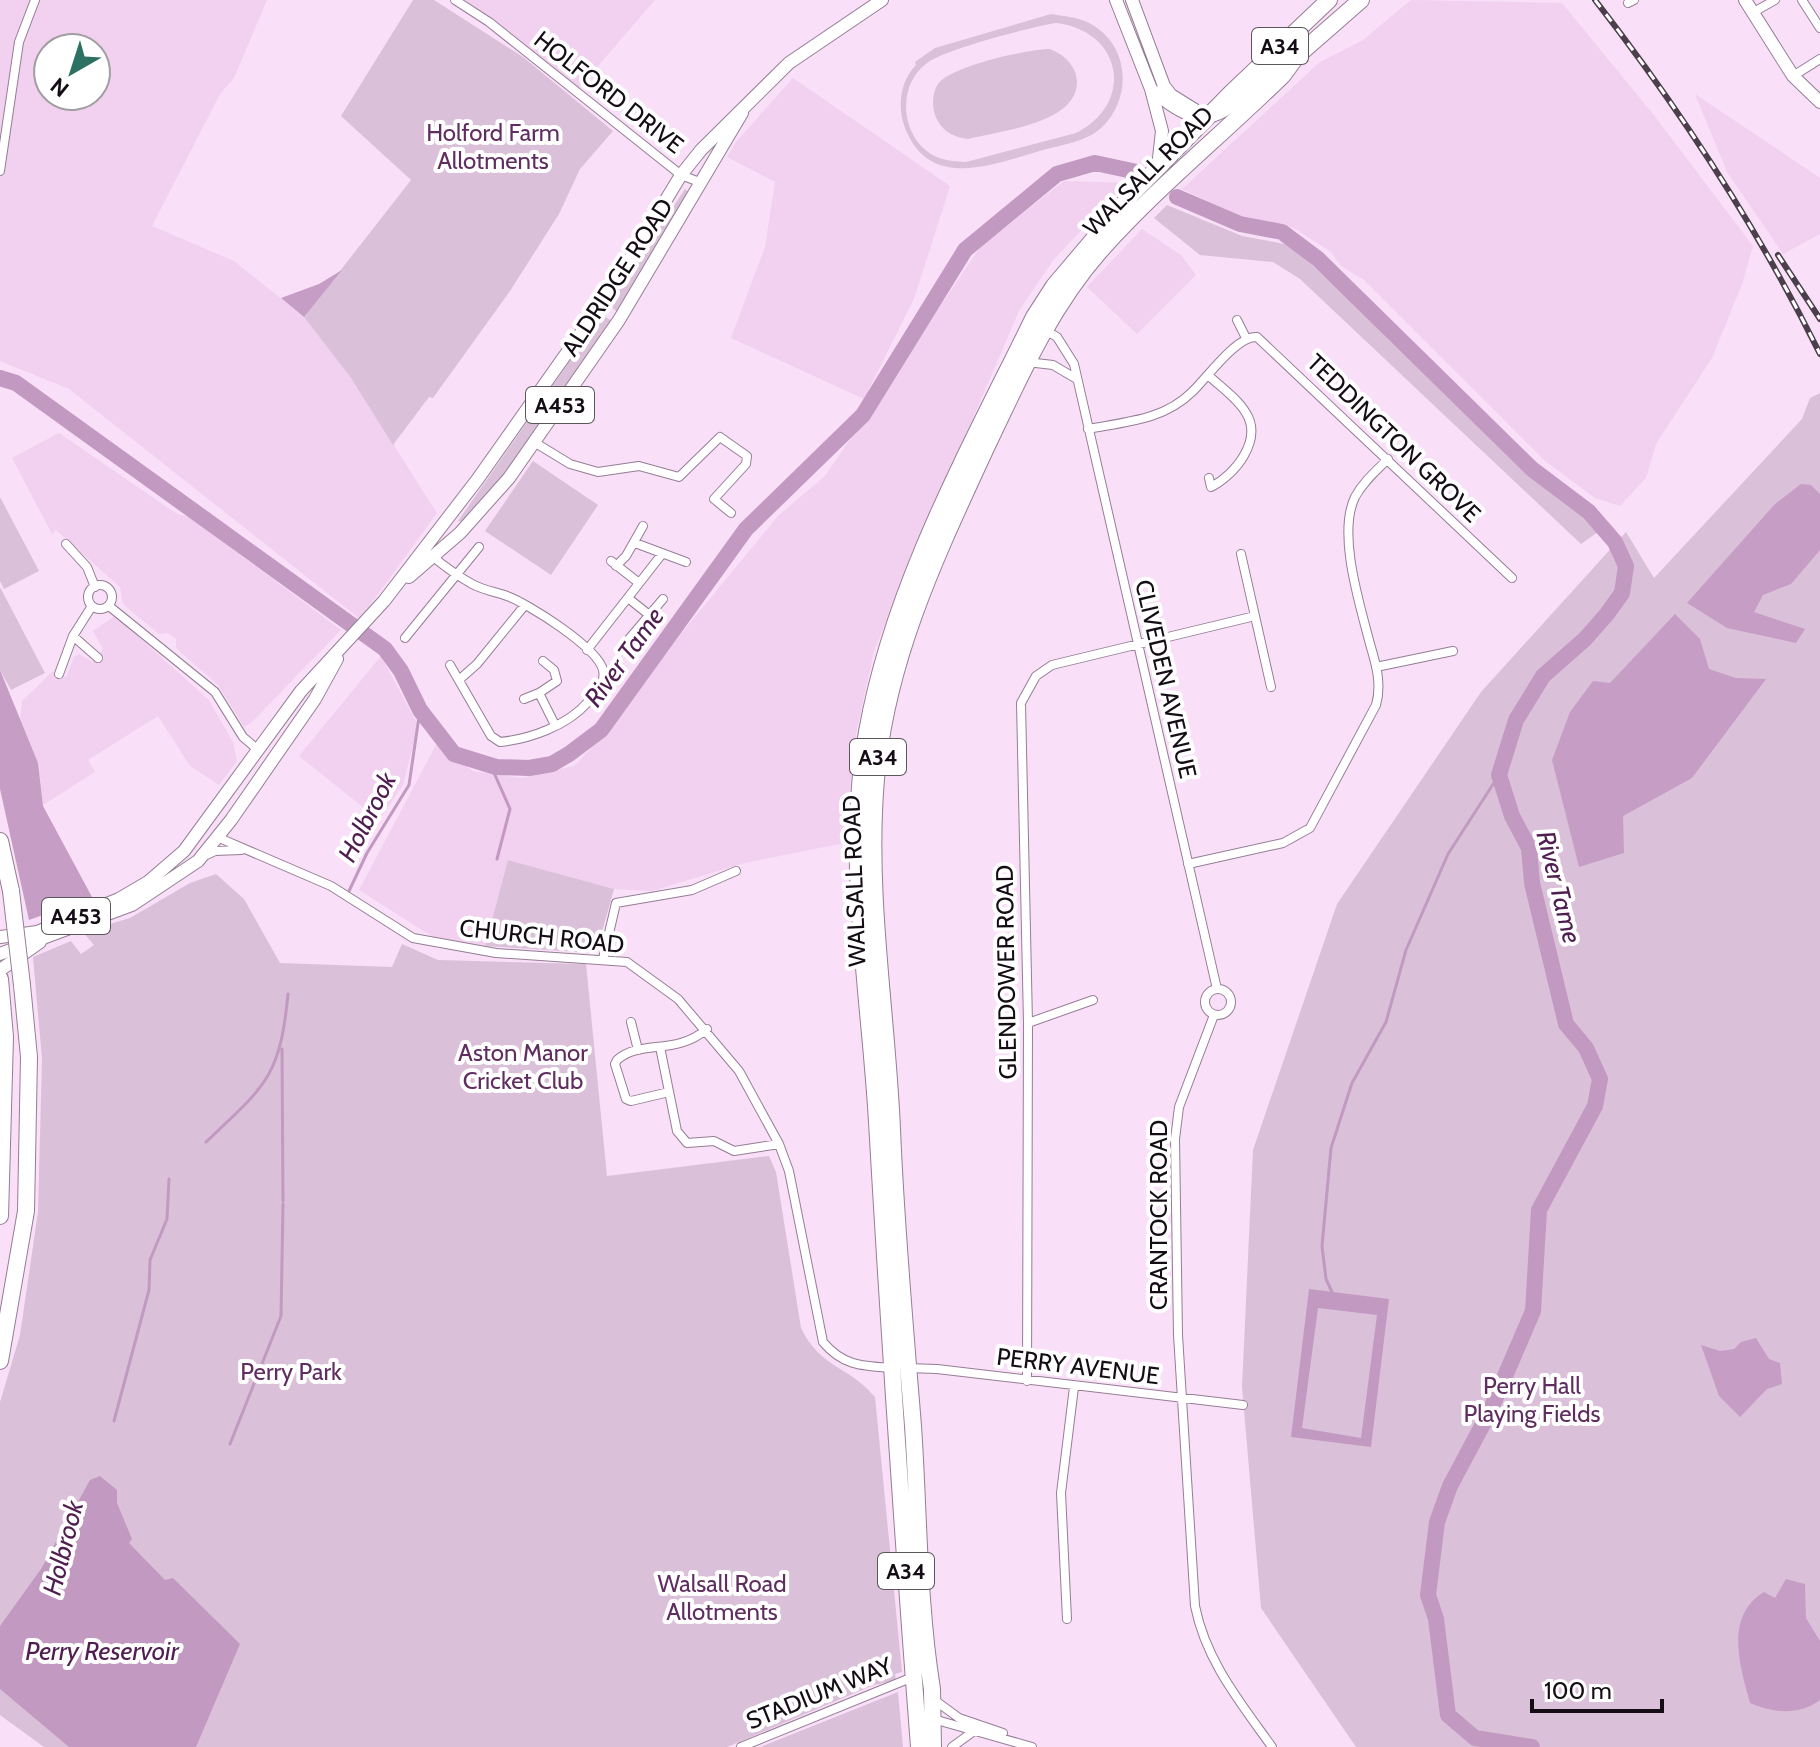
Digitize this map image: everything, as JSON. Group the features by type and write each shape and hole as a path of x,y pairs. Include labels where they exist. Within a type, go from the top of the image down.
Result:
{"highway":[{"name":"WALSALL ROAD","path":"933,1747 933,1699 899,1368 862,902 861,780 866,734 885,652 919,560 1034,317 1054,286 1110,219 1206,115 1329,0"},
{"name":"WALSALL ROAD","path":"919,1747 899,1368 890,1092 876,906 874,826 880,737 898,659 931,570 1025,362 1044,329 1099,252 1283,75 1297,56 1357,4"},
{"path":"0,841 11,891 29,1057 26,1211 0,1361"},
{"path":"0,979 5,1037 0,1216"},
{"path":"913,1677 928,1663"}],"main road":[{"name":"ALDRIDGE ROAD","path":"0,937 37,932 119,899 148,882 184,851 301,691 343,649 384,601 445,522 612,289 681,175 721,127 789,63 882,0"},
{"path":"1116,0 1151,89 1163,141 1157,170"},
{"path":"1132,0 1164,86 1178,100 1225,128"},
{"path":"1745,0 1793,76 1820,102"},
{"name":"WALSALL ROAD","path":"1206,115 1224,114 1289,58 1297,56"},
{"path":"1151,89 1180,112 1206,115"},
{"name":"ALDRIDGE ROAD","path":"384,601 460,533 509,478 619,320 744,108"},
{"path":"445,522 460,533"},
{"name":"ALDRIDGE ROAD","path":"0,954 40,942 132,905 201,858 315,699 343,649"},
{"path":"257,749 271,760"},
{"path":"184,851 210,836 217,837"},
{"name":"ALDRIDGE ROAD","path":"0,970 40,942"}],"street":[{"path":"0,171 19,42 35,0"},
{"name":"HOLFORD DRIVE","path":"455,0 489,22 681,175 702,183"},
{"path":"1752,13 1775,0"},
{"path":"1802,0 1820,28"},
{"path":"1793,76 1820,59"},
{"path":"1088,429 1166,412 1209,376 1246,338 1237,320"},
{"path":"1044,329 1057,337 1068,352 1053,365"},
{"name":"WALSALL ROAD","path":"991,405 1034,331 1044,329"},
{"name":"TEDDINGTON GROVE","path":"1246,338 1257,337 1266,344 1512,578"},
{"name":"CLIVEDEN AVENUE","path":"1068,352 1217,989"},
{"path":"1025,362 1053,365 1075,378"},
{"path":"1209,376 1245,411 1251,434 1247,450 1231,472 1211,487 1209,478"},
{"path":"1251,434 1262,432"},
{"path":"534,442 570,464 598,472 639,466 679,477 720,437 747,456 746,464 714,499 731,513"},
{"path":"1188,864 1283,843 1310,828 1376,705 1379,692 1376,667 1356,590 1349,513 1356,495 1388,459"},
{"path":"639,583 613,563 635,543 643,526"},
{"path":"635,543 686,562"},
{"path":"66,544 87,567 95,587"},
{"path":"405,638 479,547"},
{"path":"587,650 662,554"},
{"path":"1241,554 1271,687"},
{"path":"432,556 474,585 525,605 587,650 603,670 602,684 587,704 555,725 527,738 500,742 491,736 450,665"},
{"path":"92,606 101,609 109,606 112,600 108,588 95,587"},
{"path":"59,674 73,636 92,606 89,596 95,587"},
{"path":"628,598 648,614"},
{"path":"623,646 663,599"},
{"path":"460,679 477,664 525,605"},
{"path":"109,606 215,692 243,737 257,749"},
{"name":"GLENDOWER ROAD","path":"1027,1381 1028,1023 1021,703 1029,685 1043,668 1255,616"},
{"path":"73,636 98,658"},
{"path":"1376,667 1453,651"},
{"path":"524,699 557,681 554,670 543,661"},
{"path":"539,693 555,725"},
{"name":"CHURCH ROAD","path":"217,837 331,886 413,938 431,944 496,953 627,962 654,979 707,1029 756,1098 779,1144 789,1171 823,1342 837,1359 850,1365 899,1368"},
{"path":"201,858 215,851 242,850"},
{"path":"603,959 616,903 692,890 736,871"},
{"path":"1217,989 1229,995 1231,1007 1223,1015 1214,1015 1205,1004 1210,992 1217,989"},
{"path":"1028,1023 1093,1000"},
{"name":"CRANTOCK ROAD","path":"1214,1015 1179,1107 1175,1139 1174,1210 1195,1606 1201,1635 1215,1665 1272,1747"},
{"path":"631,1022 638,1050"},
{"path":"669,1092 631,1101 622,1096 615,1064 623,1054 693,1041 707,1029"},
{"path":"660,1047 677,1131 687,1143 714,1141 734,1151 779,1144"},
{"name":"PERRY AVENUE","path":"899,1368 937,1369 1243,1405"},
{"path":"1067,1619 1060,1543 1061,1493 1074,1387"},
{"name":"STADIUM WAY","path":"741,1747 913,1677"},
{"path":"933,1699 959,1718 1032,1747"},
{"path":"916,1714 1010,1739"},
{"path":"952,1747 974,1731"}],"shaded area":[{"path":"0,0 267,0 234,78 220,94 152,226 234,261 304,317 351,378 437,513 360,619 69,389 0,361"},
{"path":"465,0 655,0 579,88"},
{"path":"1411,0 1562,3 1653,114 1753,246 1742,284 1712,358 1656,444 1646,478 1620,506 1595,498 1545,461 1364,280 1341,266 1331,252 1294,228 1236,215 1182,189 1320,62 1363,40"},
{"path":"793,78 950,186 914,299 864,399 731,338 765,247 775,182 727,157 736,142"},
{"path":"1695,94 1820,178 1820,234 1783,254 1727,172"},
{"path":"1064,181 1127,183 1054,259 1019,311 930,518 874,651 856,734 844,843 744,863 652,891 614,889 508,860 485,946 433,937 359,890 436,745 473,771 521,778 574,766 606,733 661,658 778,516 825,476 981,246"},
{"path":"1142,229 1181,255 1196,275 1137,334 1087,287"},
{"path":"342,270 304,317 281,298 319,284"},
{"path":"59,433 177,514 190,517 341,630 252,722 244,727 218,685 176,648 176,639 168,633 159,634 123,604 120,587 56,530 52,534 12,458"},
{"path":"1801,484 1811,485 1820,494 1820,550 1791,584 1763,595 1754,612 1805,629 1796,643 1727,628 1687,603 1775,504"},
{"path":"1675,614 1700,639 1709,669 1736,678 1766,679 1692,778 1623,816 1624,853 1579,867 1552,760 1570,712 1593,681 1610,683"},
{"path":"115,616 209,700 233,742 237,761 219,785 190,766 158,716 88,760 95,772 43,805 38,763 20,722 22,701 52,672 66,677 74,657 79,654 93,662 103,649 93,631"},
{"path":"381,656 418,725 403,785 379,820 299,756"},
{"path":"0,670 38,763 43,806 92,897 29,920 0,789"},
{"path":"1756,1338 1769,1359 1780,1363 1782,1384 1767,1389 1740,1417 1719,1396 1701,1345 1720,1351 1734,1349 1741,1342"},
{"path":"1786,1579 1805,1584 1806,1618 1820,1641 1820,1700 1795,1711 1768,1709 1750,1703 1739,1658 1739,1628 1744,1614 1764,1592 1775,1598"}],"green space":[{"name":"Holford Farm Allotments","path":"413,0 434,0 523,57 613,131 580,169 559,214 510,291 433,398 429,397 393,445 351,378 304,317 411,180 341,116"},
{"path":"1051,14 1078,19 1101,31 1112,43 1119,57 1122,87 1111,117 1100,129 1080,140 984,166 947,167 930,160 916,148 905,128 901,112 903,86 915,62 935,48","holes":["1056,23 1079,29 1096,39 1107,53 1113,70 1113,87 1107,104 1095,120 1076,133 966,162 931,154 913,134 908,122 907,96 917,72 927,63 969,45 1044,25"]},
{"path":"1050,49 1068,61 1076,75 1074,96 1065,107 1034,123 968,139 953,135 941,125 935,115 933,100 938,84 946,77 991,60"},
{"path":"685,189 690,193 620,312 617,312 609,304"},
{"path":"1167,205 1242,236 1285,244 1299,253 1415,359 1505,451 1582,514 1598,532 1581,544 1300,279 1273,262 1200,255 1154,218"},
{"path":"602,315 612,321 506,477 463,522 458,521"},
{"name":"Perry Hall Playing Fields","path":"1820,393 1820,1747 1356,1747 1261,1608 1242,1387 1253,1150 1337,904 1481,692 1626,532 1654,578 1802,419 1810,398"},
{"path":"533,461 598,505 551,575 485,531"},
{"path":"0,497 39,571 4,589 0,581"},
{"path":"0,587 45,673 11,690 0,670"},
{"path":"508,860 614,889 596,953 485,946"},
{"name":"Perry Park","path":"216,874 244,899 280,963 392,967 402,944 438,960 586,964 607,1176 769,1156 776,1172 801,1328 817,1352 855,1378 875,1397 902,1672 895,1674 896,1680 874,1685 727,1747 44,1747 0,1715 0,1402 20,1335 38,1212 42,1059 33,957 71,941 81,954 94,945 83,932 130,918 190,883"},
{"path":"898,1692 903,1747 760,1747"}],"water":[{"path":"1309,1289 1389,1299 1371,1447 1291,1437","holes":["1318,1308 1377,1315 1361,1438 1302,1428"]},
{"name":"Perry Reservoir","path":"100,1476 117,1490 117,1503 132,1539 129,1543 165,1580 173,1578 240,1644 196,1747 69,1747 0,1689 0,1626 41,1569 90,1480"}],"waterway":[{"name":"River Tame","path":"0,378 16,383 385,649 401,671 420,710 454,754 496,767 529,768 552,764 601,730 746,529 863,415 965,250 1057,174 1095,163 1137,172"},
{"name":"River Tame","path":"1177,197 1240,224 1282,232 1318,259 1532,469 1589,512 1615,542 1626,566 1622,593 1585,639 1543,676 1516,720 1499,775 1512,816 1529,848 1532,883 1566,1024 1586,1048 1600,1079 1595,1106 1539,1210 1533,1311 1490,1411 1450,1486 1437,1522 1428,1595 1436,1619 1448,1715 1475,1738 1532,1747"},
{"name":"Holbrook","path":"349,891 367,853 409,785 420,710"},
{"path":"491,766 510,809 497,859"},
{"path":"1332,1292 1326,1279 1322,1246 1331,1148 1352,1083 1386,1022 1406,950 1448,854 1499,775"},
{"name":"Holbrook","path":"206,1142 243,1107 266,1078 280,1045 288,994"},
{"path":"282,1049 283,1201"},
{"name":"Holbrook","path":"114,1421 149,1290 150,1260 167,1219 169,1179"},
{"path":"230,1444 281,1316 283,1204"}],"railway":[{"path":"1595,0 1658,84 1716,171 1771,261 1820,354"},
{"path":"1778,255 1820,319"}],"park label":[{"name":"Aston Manor Cricket Club","path":"523,1066"},
{"name":"Walsall Road Allotments","path":"722,1597"}]}
